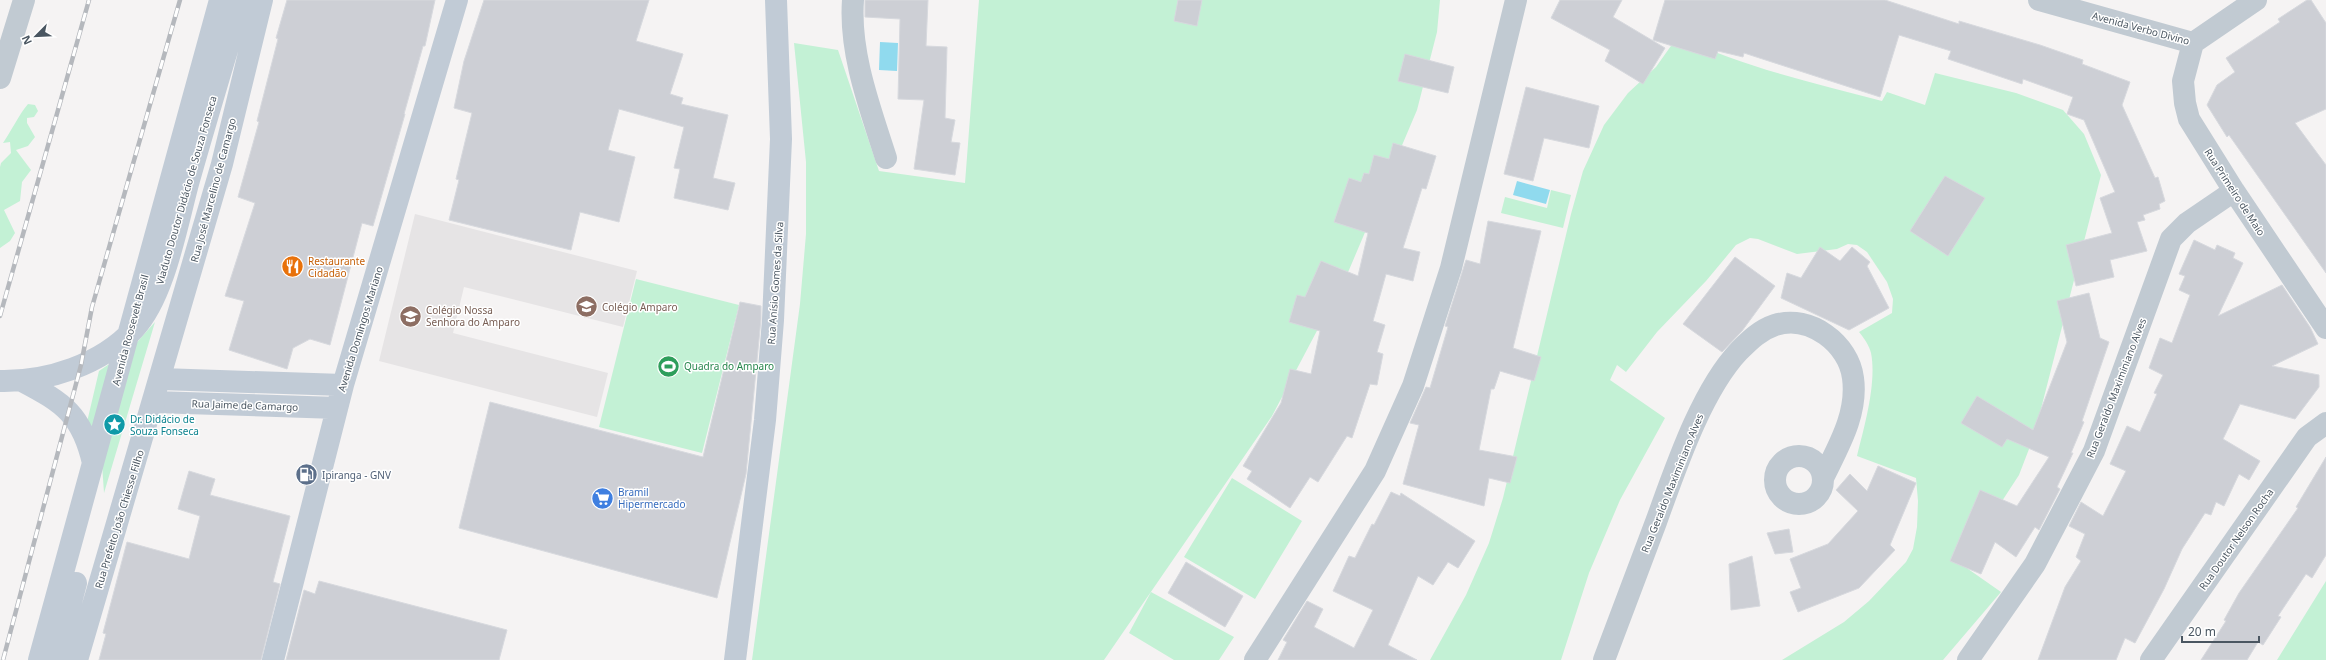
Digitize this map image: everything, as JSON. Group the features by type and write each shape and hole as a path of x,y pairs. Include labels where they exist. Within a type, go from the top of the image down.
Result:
{"street":[{"path":"0,78 24,0"},
{"name":"Avenida Roosevelt Brasil","path":"39,660 220,0"},
{"name":"Viaduto Doutor Didácio de Souza Fonseca","path":"0,381 22,381 54,374 79,366 97,357 125,338 142,319 160,283 242,0"},
{"name":"Rua José Marcelino de Camargo","path":"161,378 222,164 262,0"},
{"name":"Avenida Domingos Mariano","path":"273,660 343,385 457,0"},
{"name":"Rua Anísio Gomes da Silva","path":"735,660 765,420 779,234 781,139 776,0"},
{"path":"852,0 854,36 862,74 886,158"},
{"path":"1255,660 1375,471 1413,386 1451,268 1516,0"},
{"name":"Avenida Verbo Divino","path":"2039,0 2193,43 2256,0"},
{"name":"Rua Primeiro de Maio","path":"2193,43 2184,73 2185,103 2196,132 2234,192 2326,328"},
{"name":"Rua Geraldo Maximiniano Alves","path":"1968,660 2035,564 2094,451 2171,239 2187,223 2234,192"},
{"name":"Rua Geraldo Maximiniano Alves","path":"1604,660 1697,418 1721,375 1737,353 1752,338 1777,325 1793,324 1827,334 1839,346 1848,361 1853,377 1854,397 1850,418 1823,478"},
{"path":"161,378 343,385"},
{"name":"Rua Prefeito João Chiesse Filho","path":"77,660 161,378"},
{"path":"22,381 61,404 83,429 90,449 97,486 90,531 56,660"},
{"name":"Rua Jaime de Camargo","path":"154,402 337,408"},
{"name":"Rua Doutor Nelson Rocha","path":"2151,660 2307,437 2326,423"}],"shaded area":[{"name":"Colégio Amparo","path":"415,214 637,271 623,327 464,287 453,333 608,373 597,417 379,361"}],"green space":[{"path":"979,0 1440,0 1437,32 1417,110 1349,270 1272,416 1104,660 752,660 800,304 806,234 806,162 794,43 838,50 879,171 965,183"},
{"path":"1678,36 1728,57 1778,73 1882,101 1887,92 1925,105 1935,73 2016,93 2063,110 2084,134 2101,175 2034,436 2019,475 1961,564 2001,592 1943,660 1782,660 1844,622 1869,601 1906,562 1913,549 1917,527 1918,501 1916,478 1857,456 1869,405 1872,378 1871,353 1869,347 1859,332 1892,313 1893,299 1887,282 1867,252 1857,245 1848,244 1837,249 1797,254 1758,239 1750,238 1736,245 1706,281 1657,332 1626,372 1617,365 1610,380 1665,418 1620,500 1589,573 1561,660 1430,660 1466,595 1489,543 1503,498 1571,214 1583,171 1604,125 1628,93 1656,67"},
{"path":"28,104 35,105 38,111 34,117 27,118 27,123 35,137 28,146 16,150 31,170 22,182 20,201 4,210 15,233 10,241 0,248 0,167 1,163 11,153 10,142 3,143"},
{"path":"1551,190 1571,195 1563,228 1501,213 1505,197 1547,208"},
{"name":"Quadra do Amparo","path":"636,279 739,305 702,453 599,427"},
{"path":"155,322 104,493 102,464 87,422 99,371 130,350"},
{"path":"1232,478 1302,521 1255,599 1184,557"},
{"path":"2326,581 2326,660 2277,660"},
{"path":"1151,592 1234,637 1219,660 1174,660 1129,633"}],"water":[{"path":"880,42 898,43 897,71 879,70"},
{"path":"1517,181 1550,190 1546,204 1513,195"}],"building":[{"path":"287,0 435,0 425,46 423,46 373,226 362,223 330,345 310,339 293,348 287,369 229,350 244,301 225,296 255,203 238,197 259,122 257,121 278,39 276,38"},
{"path":"484,0 649,0 636,41 683,54 670,94 683,98 681,104 728,115 713,178 735,183 728,210 674,198 680,169 674,168 684,127 619,109 608,150 635,157 619,222 580,212 571,250 449,220 459,180 456,179 472,113 454,108 464,61"},
{"path":"865,0 928,0 926,46 947,47 945,118 955,120 951,142 960,143 955,175 914,169 924,100 898,99 900,19 865,17"},
{"path":"1178,0 1202,0 1197,26 1174,21"},
{"path":"1560,0 1622,0 1613,17 1665,48 1643,84 1605,61 1610,50 1551,18"},
{"path":"1665,0 1885,0 1959,24 1959,21 2040,45 2083,60 2082,64 2130,82 2122,105 2155,178 2158,177 2165,201 2159,204 2160,209 2143,215 2145,220 2137,222 2147,251 2110,260 2114,277 2076,286 2066,245 2112,233 2100,198 2115,192 2084,120 2067,114 2073,97 2023,79 2022,84 1948,59 1951,51 1899,35 1880,97 1744,53 1743,57 1718,51 1715,59 1653,40"},
{"path":"2307,0 2311,0 2326,23 2326,109 2295,123 2326,165 2326,273 2229,135 2227,137 2207,105 2217,85 2235,72 2226,58 2280,22 2278,19"},
{"path":"1405,54 1454,67 1448,93 1398,81"},
{"path":"1526,87 1599,106 1589,148 1544,138 1533,181 1504,174"},
{"path":"1393,143 1436,156 1426,189 1422,188 1403,248 1420,252 1413,281 1386,274 1373,321 1385,325 1377,352 1383,354 1377,385 1370,384 1352,438 1347,436 1318,482 1310,477 1290,508 1247,479 1252,471 1243,466 1281,403 1290,369 1311,374 1320,331 1289,322 1297,295 1305,297 1321,261 1358,276 1368,233 1334,222 1349,178 1361,182 1364,173 1369,174 1374,155 1389,159"},
{"path":"1945,176 1985,198 1948,256 1910,231"},
{"path":"1488,221 1541,231 1513,348 1541,357 1534,381 1500,371 1494,389 1491,389 1479,450 1517,457 1510,483 1489,478 1484,506 1403,484 1419,425 1410,423 1426,387 1430,388 1448,327 1445,326 1466,260 1480,264"},
{"path":"2194,240 2215,250 2217,245 2235,253 2233,258 2243,263 2218,316 2282,285 2310,327 2318,344 2272,366 2319,375 2319,387 2295,419 2240,404 2223,439 2260,461 2249,480 2239,474 2224,506 2216,502 2211,515 2205,513 2182,549 2164,589 2135,643 2125,638 2116,660 2038,660 2065,587 2081,561 2076,557 2085,534 2069,526 2081,502 2103,516 2126,471 2110,464 2127,426 2140,432 2157,394 2154,393 2163,375 2149,368 2160,338 2172,343 2190,295 2179,290 2185,276 2179,274"},
{"path":"1820,247 1840,261 1852,247 1870,262 1867,266 1889,308 1849,330 1781,298 1787,273 1801,278"},
{"path":"1735,257 1775,286 1742,331 1722,352 1683,324"},
{"path":"2089,293 2100,338 2109,342 2082,421 2084,422 2071,453 2073,453 2057,487 2060,489 2039,530 2035,527 2016,557 1995,542 1981,574 1950,561 1980,490 2017,506 2049,457 2007,439 2002,447 1961,423 1977,396 2033,430 2067,342 2057,301"},
{"name":"Bramil Hipermercado","path":"740,302 761,306 761,319 746,474 717,598 459,528 490,402 703,457"},
{"path":"2326,457 2326,555 2312,578 2306,574 2278,616 2281,617 2263,645 2258,642 2247,660 2201,660 2226,621 2224,620 2239,593 2298,508 2296,507"},
{"path":"1878,466 1916,483 1890,545 1895,550 1859,588 1798,612 1790,592 1801,588 1790,559 1828,544 1858,511 1836,490 1850,474 1867,491"},
{"path":"189,471 215,479 210,495 290,516 273,582 280,584 261,660 99,660 106,634 103,633 127,542 189,559 200,516 178,509"},
{"path":"1391,492 1400,496 1401,493 1475,541 1458,568 1448,562 1433,585 1418,576 1388,645 1417,660 1278,660 1287,642 1283,640 1307,601 1323,609 1314,627 1354,648 1373,610 1333,591 1349,556 1355,558 1372,524 1374,525"},
{"path":"1789,529 1793,552 1775,554 1767,533"},
{"path":"1752,556 1760,606 1731,610 1729,564"},
{"path":"1186,562 1243,596 1225,627 1168,593"},
{"path":"319,581 507,630 499,660 286,660 304,590 315,594"}],"railway":[{"path":"0,316 89,0"},
{"path":"3,660 81,365 92,307 180,0"}],"place":[{"name":"Restaurante Cidadão","path":"293,267"},
{"name":"Colégio Amparo","path":"586,307"},
{"name":"Colégio Nossa Senhora do Amparo","path":"410,316"},
{"name":"Quadra do Amparo","path":"669,366"},
{"name":"Dr. Didácio de Souza Fonseca","path":"115,425"},
{"name":"Ipiranga - GNV","path":"306,475"},
{"name":"Bramil Hipermercado","path":"603,498"}]}
